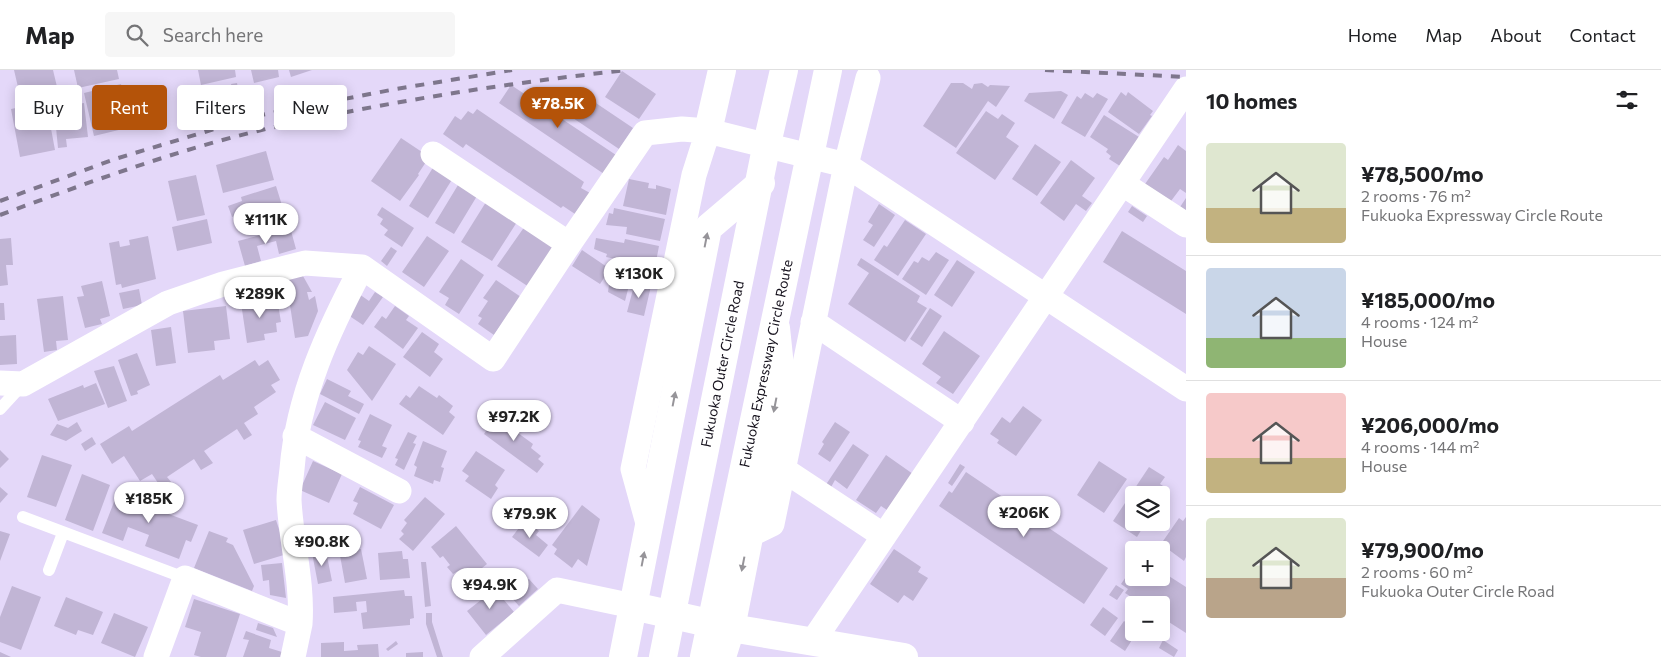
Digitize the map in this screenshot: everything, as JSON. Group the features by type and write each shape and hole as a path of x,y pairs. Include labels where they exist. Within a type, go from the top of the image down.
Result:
{"main road":[{"path":"708,131 722,70"},
{"path":"662,657 783,70"},
{"name":"Fukuoka Outer Circle Road","path":"662,657 762,183 783,70"},
{"path":"722,657 719,625 776,322 827,70"},
{"name":"Fukuoka Expressway Circle Route","path":"704,657 827,70"},
{"path":"623,657 708,228 762,183"},
{"path":"699,657 719,625 749,535 781,376 776,322"},
{"path":"633,606 719,625 904,657"}],"street":[{"path":"749,535 772,524 846,165 868,78"},
{"path":"813,641 1186,89"},
{"path":"11,384 168,303 223,284 305,263 362,267 493,359 568,244 645,132 682,128 708,131 846,165 1186,389"},
{"path":"649,527 633,469 694,175 708,131"},
{"path":"433,154 568,244"},
{"path":"1123,184 1186,225"},
{"path":"293,657 300,624 302,600 289,499 294,436 306,392 331,328 362,267"},
{"path":"814,322 962,422"},
{"path":"294,436 399,491"},
{"path":"784,470 884,536"},
{"path":"156,657 185,578 300,624"},
{"path":"482,657 557,590 633,606"}],"lane":[{"path":"0,409 11,384"},
{"path":"22,517 185,578"},
{"path":"49,570 63,533"}],"building":[{"path":"14,70 53,70 57,85 18,85"},
{"path":"74,70 117,70 119,79 82,87 82,85 77,85"},
{"path":"198,70 235,70 236,77 201,85"},
{"path":"251,70 278,70 279,77 254,83"},
{"path":"289,70 312,70 291,77"},
{"path":"622,71 656,94 639,119 605,97"},
{"path":"951,83 963,83 972,89 974,84 982,83 988,87 990,85 1010,86 996,107 988,101 956,148 923,126"},
{"path":"511,85 616,155 604,174 499,103"},
{"path":"92,91 92,127 84,93"},
{"path":"1061,91 1068,95 1054,119 1024,101 1029,93"},
{"path":"1121,92 1126,96 1128,92 1153,111 1150,115 1152,116 1139,134 1108,112"},
{"path":"581,93 633,128 619,149 567,114"},
{"path":"1085,93 1093,98 1097,93 1108,99 1085,137 1061,123 1077,96 1081,99"},
{"path":"82,103 84,103 88,137 66,139 67,147 58,148 56,130 82,130"},
{"path":"15,108 15,130 51,130 55,150 20,157 11,109"},
{"path":"477,109 584,182 581,188 590,193 575,214 563,206 561,208 466,144 463,148 443,134 455,116 461,120 468,111 473,114"},
{"path":"986,111 998,119 1002,114 1015,123 1006,137 1019,146 995,180 956,153"},
{"path":"1104,115 1139,137 1120,166 1109,159 1111,156 1106,152 1108,149 1090,137"},
{"path":"93,130 119,130 94,136"},
{"path":"401,138 425,154 422,159 426,162 400,201 371,181"},
{"path":"1035,144 1061,162 1037,196 1012,179"},
{"path":"1178,145 1186,151 1186,193 1180,189 1171,201 1145,184 1164,157 1168,160"},
{"path":"266,151 274,180 223,193 216,165"},
{"path":"1071,160 1095,178 1082,196 1092,203 1086,211 1076,204 1064,221 1040,203"},
{"path":"434,166 453,178 428,218 409,206"},
{"path":"196,175 205,215 177,221 168,181"},
{"path":"629,179 649,183 648,188 656,189 656,185 671,189 666,215 623,206"},
{"path":"458,185 477,196 454,234 435,223"},
{"path":"276,186 285,215 241,228 237,215 232,217 228,206 242,201 241,197"},
{"path":"1186,198 1186,211 1180,207"},
{"path":"486,202 517,222 492,261 461,242"},
{"path":"879,204 895,215 874,247 863,240 873,225 868,222"},
{"path":"1132,206 1147,216 1143,222 1128,212"},
{"path":"382,207 414,228 402,247 384,235 388,230 380,224 383,219 377,215"},
{"path":"614,208 665,219 660,241 626,234 627,227 606,225 609,213 613,214"},
{"path":"207,219 212,243 177,251 172,227"},
{"path":"905,220 926,234 898,276 874,260 884,245 887,247"},
{"path":"525,226 556,247 529,287 497,266"},
{"path":"290,227 296,249 279,254 276,241 257,246 261,261 245,266 238,241"},
{"path":"1122,231 1186,271 1186,314 1103,262"},
{"path":"148,236 156,279 122,288 121,284 116,285 109,243 119,241 120,247 130,245 129,240"},
{"path":"427,236 449,251 424,287 402,272"},
{"path":"11,238 13,265 6,265 8,285 0,286 0,239"},
{"path":"596,238 624,243 625,239 659,246 655,267 606,257 607,254 594,249"},
{"path":"391,247 397,251 387,266 381,261"},
{"path":"582,250 610,269 600,284 572,266"},
{"path":"936,252 949,260 926,295 902,279 914,261 918,263 922,257 929,261"},
{"path":"861,258 920,296 917,302 927,308 905,342 848,304 869,273 857,265"},
{"path":"461,259 484,275 459,314 445,305 449,298 439,292"},
{"path":"957,260 975,272 952,307 934,295"},
{"path":"618,270 632,274 625,301 608,292 609,285 614,286"},
{"path":"303,276 312,292 307,292 309,300 315,296 318,311 308,336 295,338 286,279"},
{"path":"496,280 521,297 494,335 478,324 482,318 478,316 488,301 483,298"},
{"path":"102,281 110,316 100,319 102,324 85,328 77,297 84,296 81,286"},
{"path":"635,282 651,286 644,316 627,312"},
{"path":"139,289 142,305 123,309 119,293"},
{"path":"375,292 383,297 363,325 345,313 359,294 369,301"},
{"path":"63,296 68,340 56,341 57,350 44,352 37,299"},
{"path":"277,298 281,322 276,323 277,332 264,334 265,340 247,343 241,303"},
{"path":"0,303 4,303 5,320 0,320"},
{"path":"226,306 230,339 214,341 215,350 188,353 183,311"},
{"path":"395,306 409,316 406,320 418,328 403,349 374,327 382,316 386,319"},
{"path":"930,308 942,316 922,347 910,339"},
{"path":"171,327 176,363 156,366 151,330"},
{"path":"944,331 980,356 953,394 936,383 941,377 922,364"},
{"path":"422,332 439,344 434,352 443,359 430,377 403,357"},
{"path":"16,335 17,364 0,365 0,336"},
{"path":"369,346 396,364 372,401 347,370 358,352 363,355"},
{"path":"137,353 150,385 137,391 138,394 131,396 118,360"},
{"path":"255,360 259,366 268,360 280,380 271,385 276,392 254,407 258,414 244,423 252,435 244,440 237,429 204,451 213,463 201,470 194,459 167,477 172,483 162,489 152,474 140,481 124,456 112,464 100,444 129,426 132,431 220,375 223,380"},
{"path":"114,366 127,401 108,408 94,371"},
{"path":"327,379 351,391 348,396 364,404 359,414 320,394"},
{"path":"96,383 105,404 58,421 48,399 83,385 84,388"},
{"path":"419,386 437,398 439,395 453,406 449,412 455,417 443,435 399,404 406,395 410,398"},
{"path":"325,402 356,418 345,440 313,425"},
{"path":"1023,406 1042,420 1016,456 997,443 999,440 990,434 1002,417 1010,423"},
{"path":"499,412 521,428 518,433 533,444 531,448 541,456 538,459 544,464 537,473 484,434"},
{"path":"370,414 392,425 382,446 387,448 382,458 358,447 361,441 358,440"},
{"path":"77,422 82,431 66,441 50,435 57,424 68,428"},
{"path":"835,422 850,432 830,462 818,454 824,444 822,442"},
{"path":"408,432 417,436 413,443 416,444 404,470 395,465 398,459 395,458"},
{"path":"92,437 96,444 85,451 81,444"},
{"path":"423,441 447,451 441,467 444,468 440,482 434,480 433,484 414,476 417,467 414,465"},
{"path":"853,444 869,455 847,489 835,480 830,489 825,486"},
{"path":"0,450 9,459 0,468"},
{"path":"476,451 505,470 495,485 498,488 491,499 465,481 469,476 462,471"},
{"path":"42,455 72,465 56,507 27,497"},
{"path":"886,455 913,474 887,510 881,506 876,513 856,500"},
{"path":"313,461 342,474 329,503 300,490"},
{"path":"1099,461 1127,479 1104,513 1077,495"},
{"path":"960,464 965,467 952,486 948,483"},
{"path":"1149,467 1165,477 1160,484 1163,486 1136,486"},
{"path":"966,472 1108,568 1084,604 939,506 949,491 952,493"},
{"path":"82,474 110,485 93,531 65,520"},
{"path":"0,487 8,494 0,503"},
{"path":"360,487 394,505 381,529 353,514 358,503 353,501"},
{"path":"119,489 160,504 158,510 198,525 191,542 186,540 179,559 145,546 149,535 128,527 123,541 102,533"},
{"path":"425,497 445,514 413,551 399,539 404,534 401,531 407,523 404,520"},
{"path":"1125,503 1125,529 1113,521"},
{"path":"582,505 600,519 587,566 578,559 572,568 554,554 557,549 552,545"},
{"path":"1186,517 1186,557 1184,561 1170,551 1170,541 1163,541 1179,518 1183,521"},
{"path":"276,520 287,554 254,564 243,530"},
{"path":"525,520 539,531 536,535 548,545 539,557 512,537"},
{"path":"456,526 487,564 466,581 458,571 453,574 447,567 450,565 443,556 440,558 431,547"},
{"path":"0,531 10,534 0,561"},
{"path":"209,531 228,538 226,542 233,545 254,586 252,591 194,568"},
{"path":"313,531 314,547 309,548 307,532"},
{"path":"1128,531 1141,531 1137,537"},
{"path":"342,538 344,552 361,549 367,579 345,583 337,539"},
{"path":"894,549 921,567 918,572 928,578 913,601 904,595 898,603 870,584"},
{"path":"326,551 332,581 318,584 312,553"},
{"path":"402,551 403,559 408,559 410,578 380,580 378,553"},
{"path":"421,562 426,562 431,606 425,607"},
{"path":"282,563 286,598 270,595 269,580 263,581 261,565"},
{"path":"507,568 512,574 517,571 526,581 529,579 538,589 519,606 495,579"},
{"path":"1170,577 1186,587 1186,633 1170,623 1170,596 1130,596 1125,593 1128,589 1121,584 1125,578 1125,586 1170,586"},
{"path":"490,583 514,612 486,635 467,611 486,596 481,590"},
{"path":"1116,585 1124,590 1117,600 1109,595"},
{"path":"12,586 41,597 21,650 0,642 0,617"},
{"path":"404,590 405,596 412,596 414,618 410,619 410,625 363,629 361,613 367,612 366,601 356,602 357,611 334,613 333,597"},
{"path":"66,597 103,612 93,635 78,630 76,635 54,626"},
{"path":"194,599 240,614 226,657 201,657 194,655 201,632 185,627"},
{"path":"1103,607 1118,618 1105,636 1090,625"},
{"path":"114,613 148,627 135,657 101,643"},
{"path":"426,613 432,613 432,622 443,657 437,657 426,624"},
{"path":"1125,622 1125,641 1131,641 1125,651 1110,641"},
{"path":"258,623 273,628 277,637 256,630"},
{"path":"246,631 271,640 269,648 282,652 280,657 243,657 249,640 243,639"},
{"path":"396,641 398,644 388,651 386,649"},
{"path":"1162,641 1164,641 1178,650 1174,657 1159,648"},
{"path":"344,642 344,651 358,650 357,645 378,644 379,657 321,657 321,643"},
{"path":"0,652 11,657 0,657"},
{"path":"423,652 423,657 406,657 406,653"}],"railway":[{"path":"0,201 115,159 261,115 396,89 512,70"},
{"path":"0,215 165,157 266,129 446,94 628,70"},
{"path":"1045,70 1186,77"}]}
